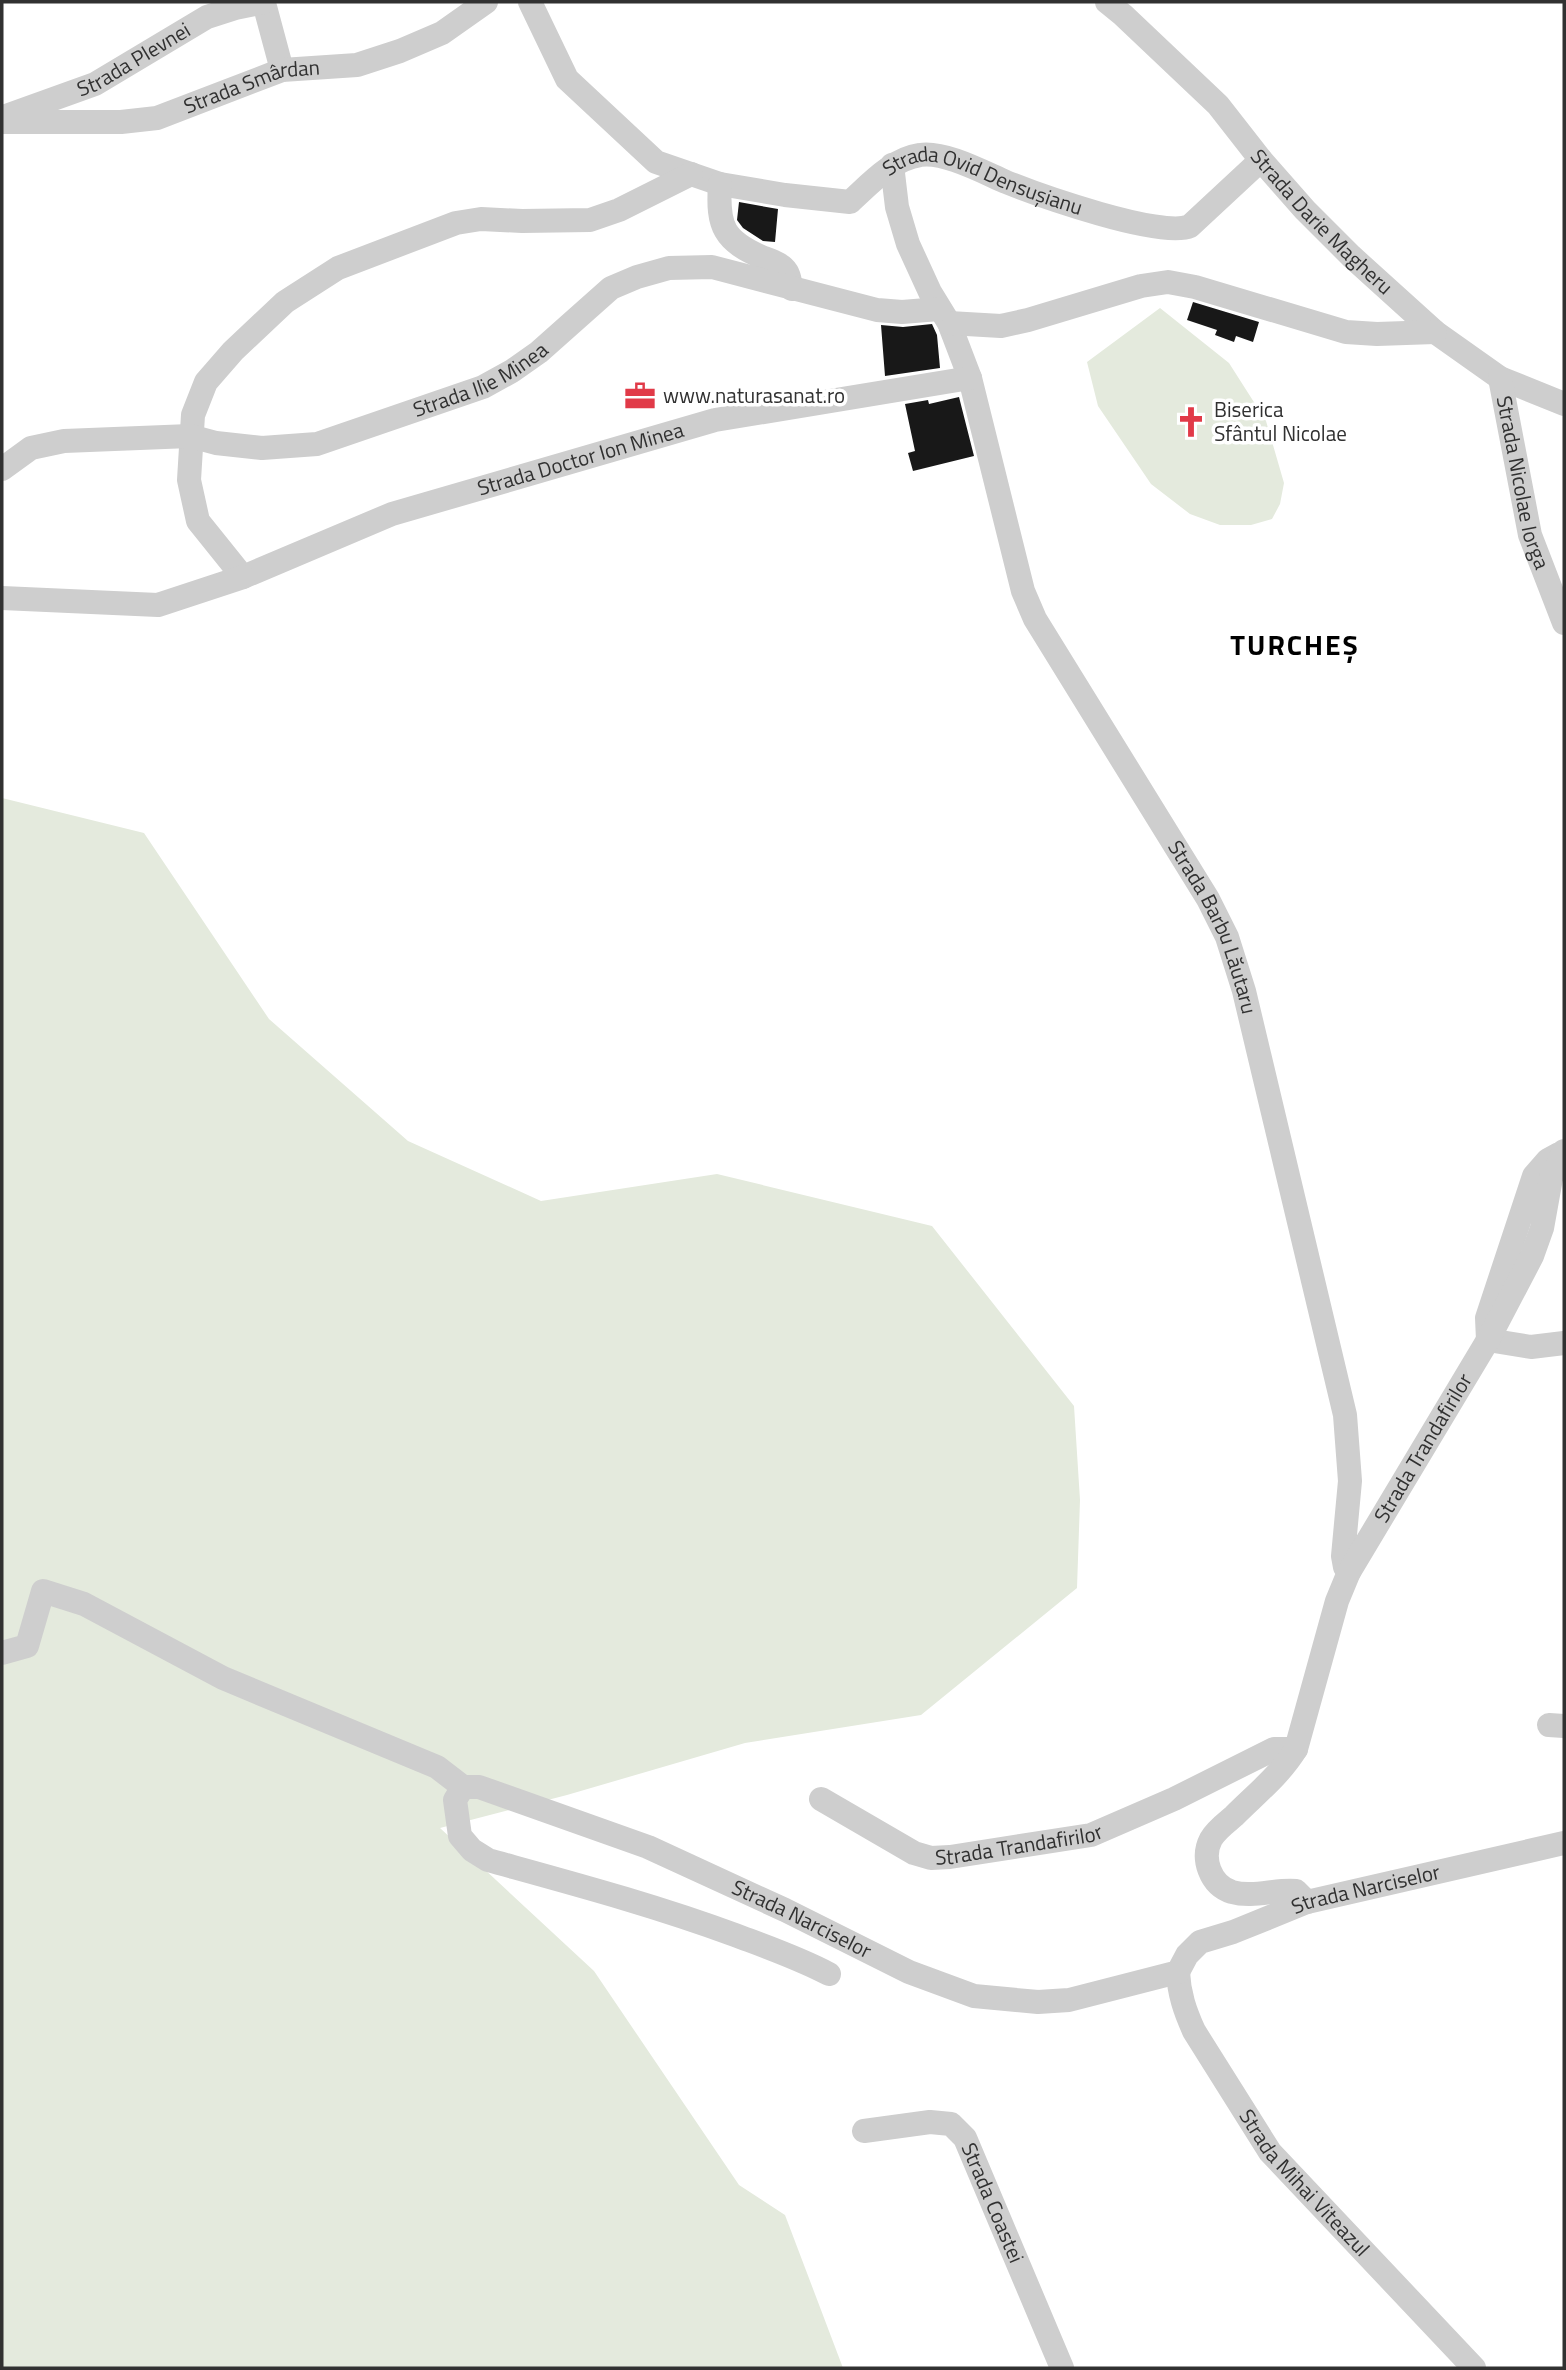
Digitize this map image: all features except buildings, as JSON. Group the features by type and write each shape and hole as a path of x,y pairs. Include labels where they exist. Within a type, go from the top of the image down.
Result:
{"street":[{"path":"264,2 282,70"},
{"name":"Strada Plevnei","path":"2,119 95,84 207,17 264,2"},
{"name":"Strada Smârdan","path":"2,119 121,122 157,118 282,70 357,65 400,51 442,33 486,2"},
{"name":"Strada Ovid Densușianu","path":"530,2 567,79 656,162 720,184 785,195 850,201 892,165 920,155 934,155 954,160 1064,203 1172,229 1183,229 1190,226 1261,160"},
{"name":"Strada Darie Magheru","path":"1107,2 1218,105 1305,210 1435,332 1500,378 1564,404"},
{"name":"Strada Barbu Lăutaru","path":"892,165 897,207 908,244 944,316 970,378 1023,591 1035,619 1208,899 1231,948 1244,990 1345,1415 1350,1481 1343,1556 1349,1572"},
{"path":"243,577 198,521 189,480 193,415 206,382 233,351 285,302 338,268 456,223 481,219 590,220 619,210 691,174"},
{"path":"720,184 721,217 727,233 734,242 747,250 779,263 788,273 792,289"},
{"name":"Strada Ilie Minea","path":"2,469 31,448 64,441 190,436 216,443 262,448 317,444 483,387 539,352 611,288 670,268 712,268 877,310 944,316 982,326 1001,326 1028,320 1141,286 1168,282 1195,286 1346,332 1435,332"},
{"name":"Strada Doctor Ion Minea","path":"2,598 158,605 243,577 392,514 715,420 970,378"},
{"name":"Strada Nicolae Iorga","path":"1500,378 1530,536 1564,623"},
{"name":"Strada Trandafirilor","path":"1307,1902 1296,1891 1251,1894 1232,1892 1221,1886 1206,1863 1212,1838 1285,1766 1296,1749 1338,1601 1349,1572 1488,1340 1532,1256 1542,1228 1551,1178 1564,1151"},
{"path":"1488,1340 1531,1348 1564,1343"},
{"path":"2,1653 27,1646 43,1591 84,1604 223,1678 437,1767 463,1787"},
{"name":"Strada Trandafirilor","path":"821,1799 914,1853 930,1858 950,1857 1091,1835 1174,1799 1275,1748 1296,1749"},
{"name":"Strada Narciselor","path":"829,1974 800,1959 702,1923 623,1897 488,1860 472,1850 460,1836 455,1800 463,1787 479,1787 585,1823 648,1847 785,1910 909,1972 974,1996 1038,2002 1069,2000 1178,1972 1186,1955 1200,1942 1233,1932 1307,1902 1564,1843"},
{"name":"Strada Mihai Viteazul","path":"1178,1972 1179,1991 1185,2012 1270,2152 1474,2368"},
{"name":"Strada Coastei","path":"864,2131 930,2122 951,2124 965,2138 1062,2368"}],"shaded area":[{"path":"1160,308 1229,363 1266,421 1284,483 1280,504 1272,519 1251,525 1220,525 1190,514 1151,484 1098,406 1087,362"},
{"path":"2,798 144,833 269,1019 408,1141 541,1201 717,1174 932,1226 1074,1406 1080,1500 1077,1588 921,1715 745,1743 567,1795 440,1828 594,1971 739,2185 785,2215 843,2368 2,2368"}],"place":[{"name":"www.naturasanat.ro","path":"640,396"},
{"name":"Biserica Sfântul Nicolae","path":"1191,422"}],"district":[{"name":"TURCHEȘ","path":"1295,645"}]}
